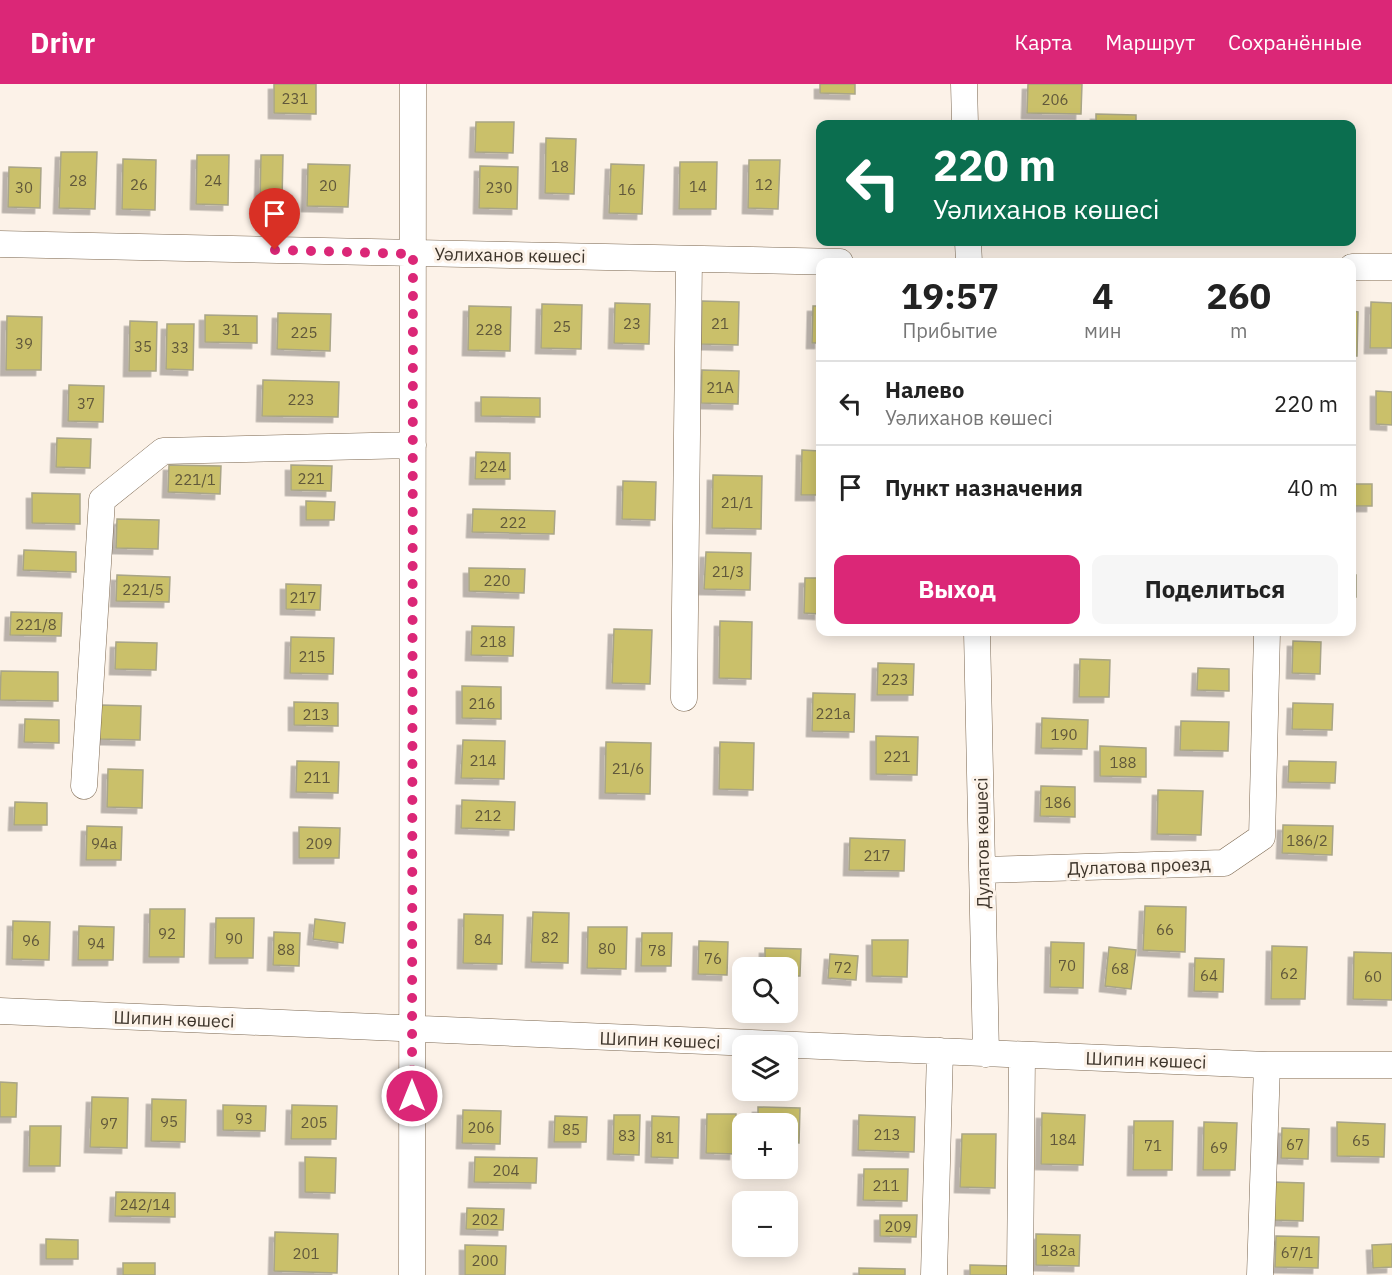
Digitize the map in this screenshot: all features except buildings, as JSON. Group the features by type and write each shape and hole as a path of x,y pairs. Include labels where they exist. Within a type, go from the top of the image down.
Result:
{"street":[{"path":"412,1275 413,84"},
{"path":"964,84 965,120"},
{"name":"Уәлиханов көшесі","path":"0,244 816,262"},
{"path":"684,698 689,259"},
{"path":"1356,267 1392,267"},
{"path":"84,786 102,500 163,450 412,445"},
{"name":"Дулатов көшесі","path":"977,636 986,1054"},
{"name":"Дулатова проезд","path":"982,870 1224,863 1262,837 1267,636"},
{"name":"Шипин көшесі","path":"0,1011 1267,1065 1392,1065"},
{"path":"933,1275 940,1052"},
{"path":"1020,1275 1022,1055"},
{"path":"1260,1275 1267,1065"}],"route":[{"path":"275,250 413,254 412,1096"}]}
